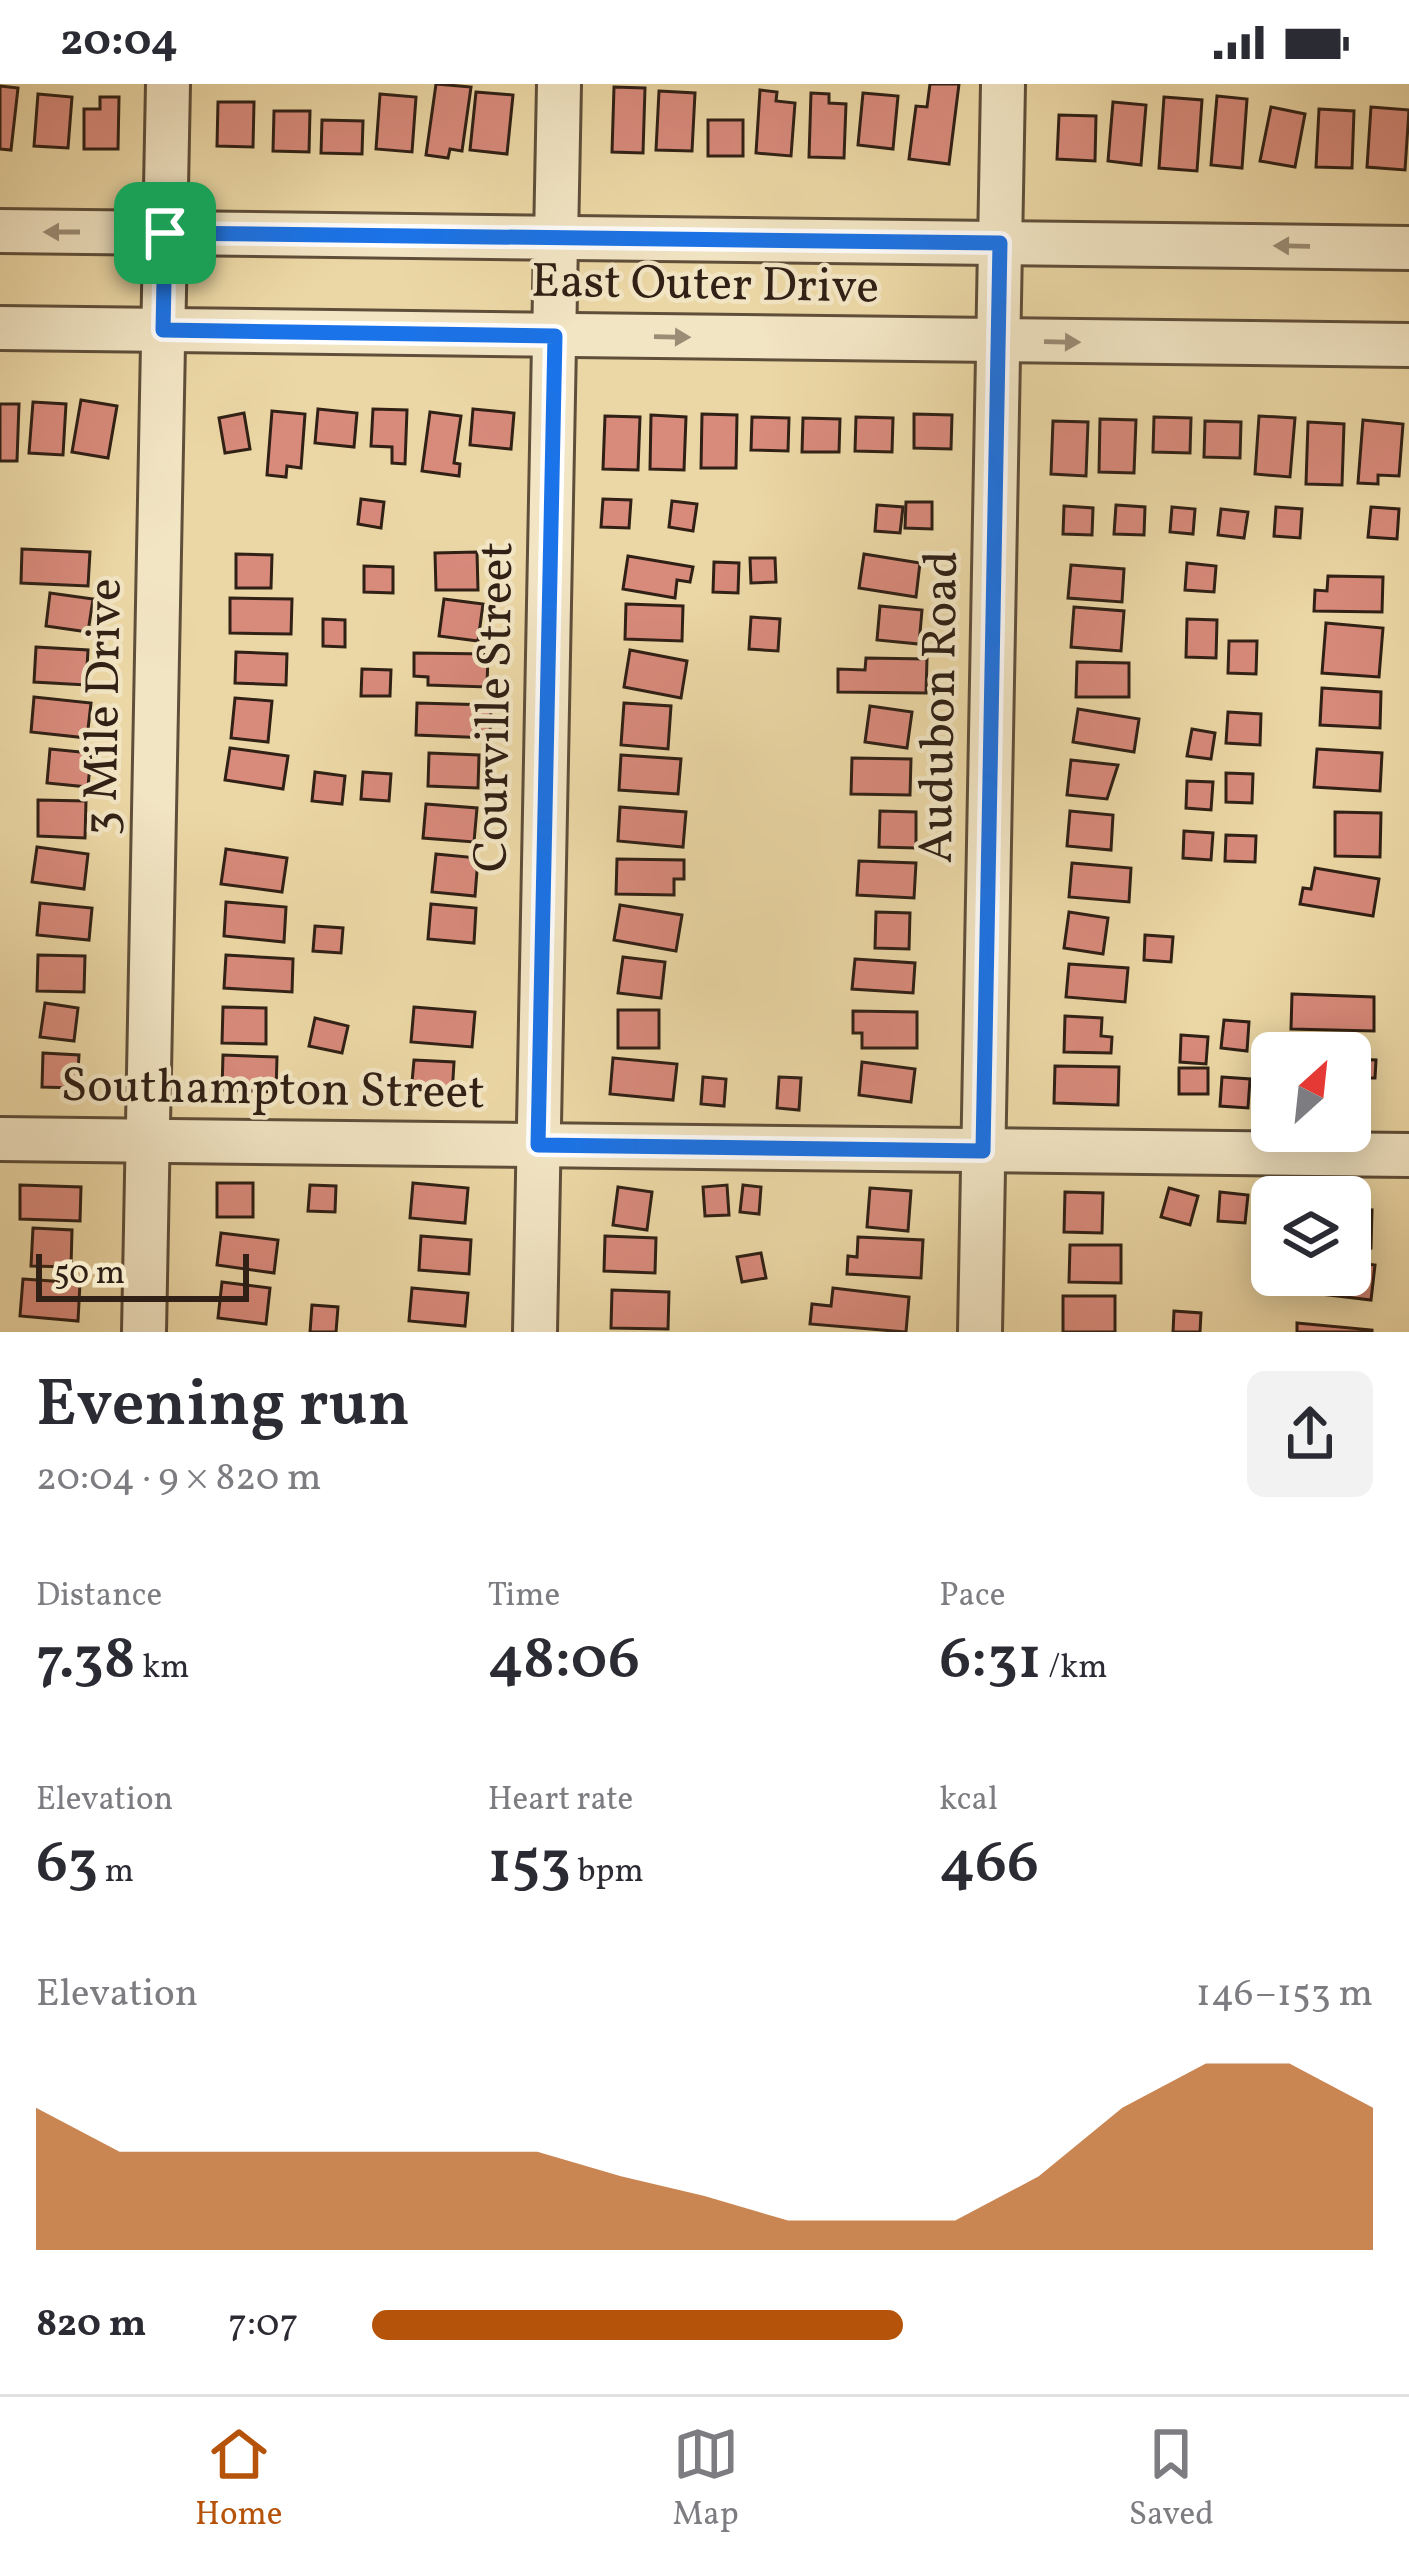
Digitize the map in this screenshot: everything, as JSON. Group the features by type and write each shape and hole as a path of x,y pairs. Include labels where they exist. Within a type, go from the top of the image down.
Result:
{"street":[{"name":"3 Mile Drive","path":"144,1332 168,84"},
{"name":"Courville Street","path":"535,1332 560,84"},
{"name":"Audubon Road","path":"980,1332 1004,84"},
{"name":"East Outer Drive","path":"0,231 1409,248"},
{"name":"East Outer Drive","path":"0,328 1409,345"},
{"name":"Southampton Street","path":"0,1139 1409,1155"}],"building":[{"path":"436,84 471,87 462,151 450,149 448,158 426,155"},
{"path":"930,84 959,84 949,164 909,159 916,106 927,107"},
{"path":"0,86 18,88 11,150 0,149"},
{"path":"614,87 645,88 643,153 612,152"},
{"path":"760,90 777,92 776,101 795,103 791,156 756,153"},
{"path":"659,91 695,93 692,151 656,150"},
{"path":"476,92 513,95 507,154 470,150"},
{"path":"811,93 829,94 829,103 846,104 844,158 809,157"},
{"path":"863,93 898,96 893,149 858,145"},
{"path":"38,94 72,97 68,148 34,146"},
{"path":"380,94 416,97 412,152 376,149"},
{"path":"1217,96 1247,99 1242,168 1211,165"},
{"path":"100,97 119,97 118,149 84,149 84,109 100,109"},
{"path":"1164,97 1202,100 1197,171 1159,168"},
{"path":"218,102 254,102 253,147 217,146"},
{"path":"1113,102 1146,105 1141,165 1108,161"},
{"path":"1271,107 1305,114 1295,167 1260,161"},
{"path":"1371,107 1409,110 1405,170 1367,167"},
{"path":"1319,109 1354,111 1352,168 1316,167"},
{"path":"274,111 310,111 309,152 273,151"},
{"path":"1059,115 1096,116 1095,161 1057,159"},
{"path":"322,120 363,121 362,154 321,153"},
{"path":"708,120 743,120 743,156 708,156"},
{"path":"81,400 117,406 108,458 72,452"},
{"path":"33,402 66,404 63,455 29,453"},
{"path":"0,404 19,404 17,461 0,461"},
{"path":"318,409 357,413 354,447 315,443"},
{"path":"373,409 407,410 405,464 392,463 392,447 371,446"},
{"path":"473,409 514,413 511,449 470,445"},
{"path":"272,411 305,414 301,468 287,466 286,477 267,475"},
{"path":"430,412 461,416 454,463 460,464 459,476 422,471"},
{"path":"244,413 250,449 225,453 219,418"},
{"path":"702,414 737,415 736,468 701,468"},
{"path":"914,414 952,415 951,449 914,448"},
{"path":"651,415 686,417 684,470 650,469"},
{"path":"605,416 640,417 638,470 603,469"},
{"path":"1259,416 1295,418 1290,477 1255,474"},
{"path":"752,417 789,418 788,451 751,450"},
{"path":"856,417 893,418 892,452 855,451"},
{"path":"1154,417 1191,418 1190,453 1153,452"},
{"path":"803,418 840,419 839,452 802,452"},
{"path":"1100,419 1136,420 1134,473 1099,472"},
{"path":"1363,420 1403,424 1399,476 1378,475 1378,484 1358,483"},
{"path":"1053,421 1088,422 1086,476 1051,474"},
{"path":"1205,421 1241,422 1240,458 1204,457"},
{"path":"1308,422 1344,424 1342,485 1306,484"},
{"path":"361,499 384,502 381,528 358,524"},
{"path":"603,499 631,500 629,528 601,527"},
{"path":"672,501 697,504 693,531 669,527"},
{"path":"906,502 932,502 932,529 905,528"},
{"path":"877,505 903,507 900,533 875,531"},
{"path":"1116,505 1145,507 1144,535 1114,534"},
{"path":"1064,506 1093,508 1092,535 1063,534"},
{"path":"1172,507 1195,509 1193,534 1170,532"},
{"path":"1276,507 1302,509 1300,538 1274,536"},
{"path":"1371,507 1399,509 1397,539 1368,537"},
{"path":"1221,509 1248,512 1244,538 1218,535"},
{"path":"22,549 90,552 88,586 21,583"},
{"path":"477,552 478,590 436,590 435,553"},
{"path":"236,554 272,555 271,588 236,588"},
{"path":"864,554 920,563 916,597 859,588"},
{"path":"628,556 693,567 690,582 677,580 675,598 623,589"},
{"path":"750,558 775,558 776,582 751,583"},
{"path":"714,562 739,563 738,593 713,592"},
{"path":"1187,563 1216,566 1214,592 1185,590"},
{"path":"1071,565 1124,569 1122,602 1068,598"},
{"path":"364,566 393,567 393,593 364,592"},
{"path":"1328,576 1383,577 1382,612 1314,611 1315,590 1327,591"},
{"path":"50,593 93,599 88,632 46,626"},
{"path":"230,598 292,599 291,634 230,633"},
{"path":"444,599 483,604 478,641 439,636"},
{"path":"626,604 683,606 682,641 625,639"},
{"path":"880,606 922,610 919,644 877,640"},
{"path":"1074,607 1124,611 1121,651 1071,647"},
{"path":"751,617 780,619 778,651 749,649"},
{"path":"323,619 345,620 345,647 323,646"},
{"path":"1187,619 1217,620 1216,658 1186,657"},
{"path":"1326,623 1383,628 1379,677 1322,673"},
{"path":"1229,641 1257,641 1256,674 1228,673"},
{"path":"36,647 88,650 86,685 34,682"},
{"path":"630,650 687,661 681,698 624,687"},
{"path":"236,652 287,654 286,685 235,683"},
{"path":"414,653 488,654 487,687 428,685 428,677 414,676"},
{"path":"866,658 927,659 926,693 838,692 838,669 865,670"},
{"path":"1077,662 1129,663 1129,697 1076,697"},
{"path":"362,669 391,670 390,696 361,696"},
{"path":"1322,688 1381,692 1380,728 1320,725"},
{"path":"34,697 91,703 87,738 31,732"},
{"path":"235,698 272,701 268,742 231,738"},
{"path":"417,703 491,705 490,738 416,735"},
{"path":"624,703 671,706 668,749 621,745"},
{"path":"870,706 912,712 907,748 865,742"},
{"path":"1078,709 1139,719 1134,752 1073,742"},
{"path":"1228,712 1261,714 1260,745 1226,743"},
{"path":"1192,729 1215,733 1211,759 1187,756"},
{"path":"230,748 288,756 283,789 225,780"},
{"path":"50,749 91,753 88,787 47,783"},
{"path":"1317,749 1382,753 1380,791 1314,787"},
{"path":"429,753 479,755 478,788 428,786"},
{"path":"621,755 681,759 678,794 619,790"},
{"path":"852,758 911,759 910,795 851,794"},
{"path":"1071,760 1118,765 1107,799 1067,795"},
{"path":"315,772 345,776 342,804 312,801"},
{"path":"363,772 391,774 389,801 361,799"},
{"path":"1226,773 1253,774 1252,803 1226,802"},
{"path":"1187,781 1213,782 1211,810 1186,808"},
{"path":"38,800 86,801 85,838 38,836"},
{"path":"426,804 477,808 474,842 423,838"},
{"path":"620,807 686,812 683,847 618,841"},
{"path":"880,811 916,812 916,848 879,847"},
{"path":"1070,811 1113,815 1111,850 1067,846"},
{"path":"1335,812 1381,813 1380,857 1335,856"},
{"path":"1184,831 1213,833 1211,860 1183,858"},
{"path":"1226,835 1256,836 1255,862 1225,861"},
{"path":"37,847 88,854 84,889 32,882"},
{"path":"226,849 287,858 282,892 221,884"},
{"path":"436,854 478,858 475,896 432,892"},
{"path":"617,859 684,860 684,879 674,879 674,895 616,894"},
{"path":"859,861 916,863 914,898 857,895"},
{"path":"1072,863 1131,868 1129,902 1069,897"},
{"path":"1315,868 1379,879 1373,916 1300,904 1303,888 1311,889"},
{"path":"226,902 286,907 284,942 224,936"},
{"path":"40,903 92,908 89,940 37,935"},
{"path":"431,904 476,908 474,943 428,939"},
{"path":"620,905 682,915 676,951 614,940"},
{"path":"876,912 910,913 909,949 875,948"},
{"path":"1069,912 1108,918 1103,954 1064,948"},
{"path":"315,926 343,928 341,953 313,951"},
{"path":"1145,935 1173,937 1171,962 1144,960"},
{"path":"38,955 85,956 84,992 37,991"},
{"path":"226,955 293,959 292,992 224,988"},
{"path":"623,957 665,962 661,998 618,993"},
{"path":"855,959 915,963 913,993 852,989"},
{"path":"1069,964 1128,968 1125,1002 1066,997"},
{"path":"1292,994 1374,997 1374,1031 1291,1029"},
{"path":"45,1003 78,1008 74,1041 40,1037"},
{"path":"223,1007 266,1008 266,1044 222,1043"},
{"path":"414,1007 475,1012 472,1047 411,1042"},
{"path":"618,1010 659,1010 659,1048 618,1048"},
{"path":"853,1011 917,1012 917,1048 862,1048 862,1033 853,1033"},
{"path":"1065,1016 1102,1018 1101,1036 1112,1037 1111,1053 1064,1052"},
{"path":"315,1018 348,1026 342,1053 309,1046"},
{"path":"1224,1020 1249,1022 1247,1051 1221,1048"},
{"path":"1181,1035 1208,1037 1206,1064 1180,1062"},
{"path":"43,1053 79,1055 77,1088 42,1087"},
{"path":"223,1055 277,1057 276,1092 222,1090"},
{"path":"613,1058 677,1064 673,1100 610,1094"},
{"path":"414,1060 454,1062 452,1095 411,1093"},
{"path":"862,1062 915,1069 911,1102 859,1095"},
{"path":"1055,1066 1119,1067 1118,1105 1054,1103"},
{"path":"1179,1068 1208,1068 1208,1094 1179,1094"},
{"path":"703,1077 726,1079 724,1106 701,1104"},
{"path":"779,1077 801,1078 799,1110 777,1108"},
{"path":"1222,1077 1250,1079 1248,1108 1220,1106"},
{"path":"217,1183 253,1183 253,1217 217,1217"},
{"path":"413,1183 468,1188 465,1223 410,1218"},
{"path":"20,1185 81,1187 80,1221 20,1219"},
{"path":"310,1185 336,1186 335,1212 308,1211"},
{"path":"727,1185 729,1215 705,1216 703,1187"},
{"path":"743,1185 761,1187 759,1214 740,1212"},
{"path":"618,1187 652,1192 647,1230 613,1225"},
{"path":"870,1188 911,1191 908,1231 867,1227"},
{"path":"1169,1188 1198,1196 1190,1225 1161,1217"},
{"path":"1065,1192 1103,1193 1102,1233 1064,1232"},
{"path":"1220,1192 1248,1195 1245,1223 1218,1221"},
{"path":"33,1228 72,1230 71,1267 31,1266"},
{"path":"221,1233 278,1240 274,1273 217,1265"},
{"path":"421,1236 471,1240 469,1274 419,1270"},
{"path":"605,1236 656,1238 655,1273 604,1271"},
{"path":"858,1237 923,1240 921,1278 847,1274 848,1256 857,1257"},
{"path":"1070,1245 1121,1245 1121,1283 1069,1282"},
{"path":"761,1253 766,1278 742,1282 737,1257"},
{"path":"1371,1265 1375,1265 1371,1300 1337,1296 1371,1296"},
{"path":"23,1279 80,1283 78,1321 20,1316"},
{"path":"222,1282 270,1288 266,1324 218,1318"},
{"path":"412,1288 468,1293 465,1326 409,1321"},
{"path":"833,1288 909,1297 906,1332 810,1324 812,1304 831,1306"},
{"path":"612,1290 669,1292 668,1329 611,1328"},
{"path":"1063,1296 1115,1296 1115,1332 1063,1332"},
{"path":"312,1305 338,1307 336,1332 310,1332"},
{"path":"1174,1311 1201,1313 1200,1332 1173,1332"},
{"path":"1297,1323 1372,1330 1372,1332 1297,1332"}],"route":[{"path":"165,233 1000,243 983,1151 538,1145 555,336 163,330 165,233"}]}
